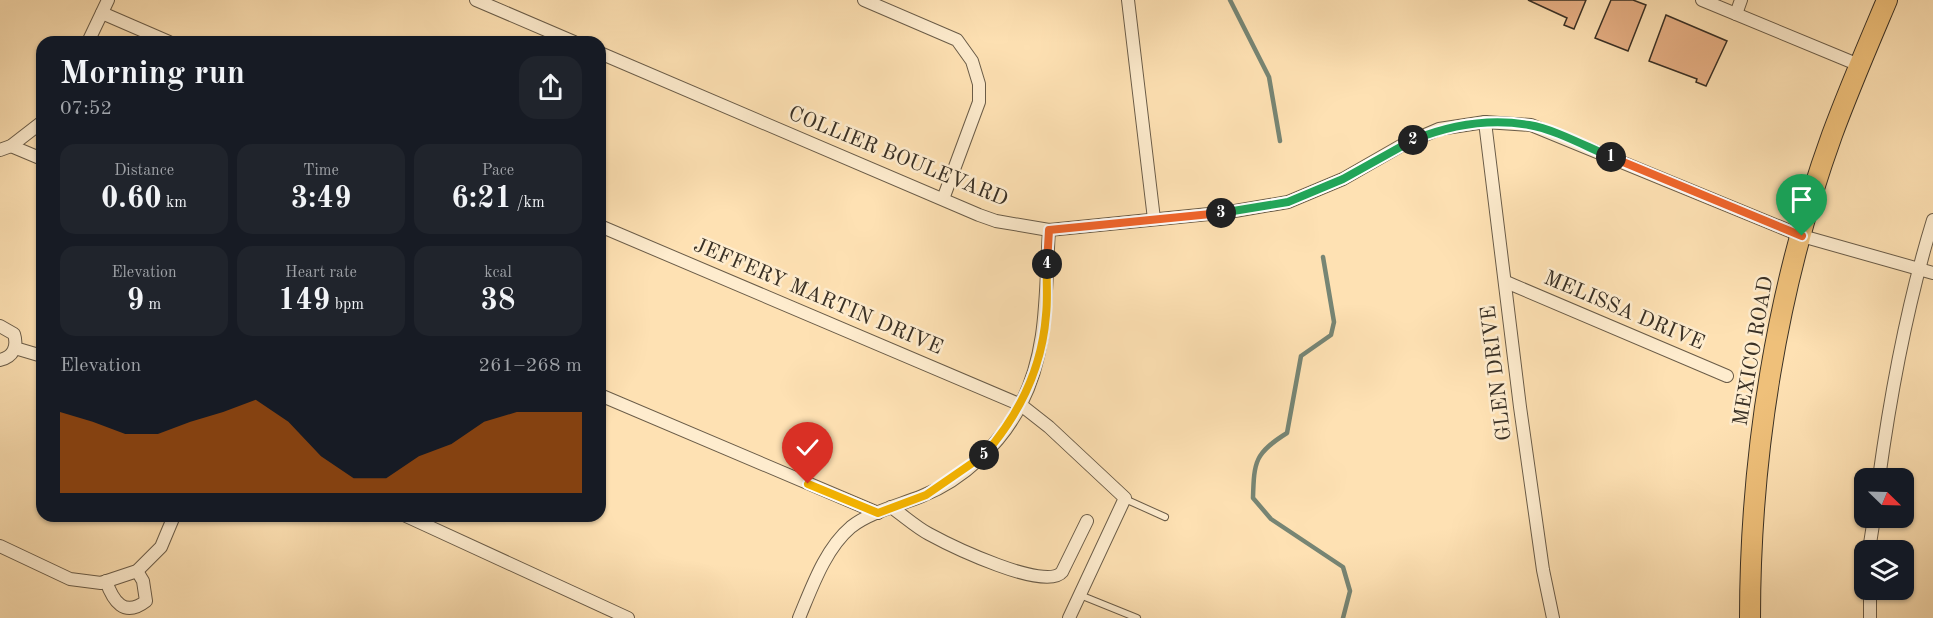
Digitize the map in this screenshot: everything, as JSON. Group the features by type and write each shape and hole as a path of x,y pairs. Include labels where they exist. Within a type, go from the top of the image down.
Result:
{"main road":[{"name":"MEXICO ROAD","path":"1750,618 1753,535 1766,411 1779,337 1802,236 1832,137 1887,0"}],"street":[{"path":"91,36 108,0"},
{"path":"476,0 560,36"},
{"path":"864,0 957,40 972,61 979,84 979,102 943,199"},
{"path":"1128,0 1154,219"},
{"path":"1702,0 1859,66"},
{"path":"1736,14 1741,0"},
{"path":"102,13 155,36"},
{"name":"COLLIER BOULEVARD","path":"606,56 996,221 1049,230 1229,212 1288,202 1343,179 1404,144 1439,129 1485,122 1531,125 1802,236 1933,273"},
{"name":"GLEN DRIVE","path":"1485,122 1541,559 1553,618"},
{"path":"5,148 36,126"},
{"path":"5,148 36,157"},
{"path":"1880,468 1888,408 1918,269 1933,220"},
{"name":"JEFFERY MARTIN DRIVE","path":"606,229 1021,405 1049,427 1125,498"},
{"path":"799,618 832,549 852,527 891,507 936,489 983,456 1021,405 1044,333 1049,230"},
{"name":"MELISSA DRIVE","path":"1506,282 1727,376"},
{"path":"0,326 14,334 15,348 11,356 0,360"},
{"path":"15,348 36,354"},
{"path":"606,398 878,513"},
{"path":"1069,618 1125,498"},
{"path":"891,507 927,533 960,549 1001,567 1049,579 1058,578 1062,572 1087,520"},
{"path":"0,546 70,579 85,582 106,581 137,571 161,546 171,522"},
{"path":"418,522 628,618"},
{"path":"106,581 116,607 123,612 132,612 139,609 146,601 144,580 137,571"},
{"path":"1870,600 1870,618"}],"lane":[{"path":"1125,498 1166,518"},
{"path":"1080,595 1137,618"}],"building":[{"path":"1528,0 1586,0 1574,29 1564,25 1567,18"},
{"path":"1611,0 1633,0 1646,5 1628,51 1595,38"},
{"path":"1666,15 1727,41 1706,86 1696,82 1697,79 1649,61"}],"waterway":[{"path":"1230,0 1269,77 1280,141"},
{"path":"1323,257 1334,322 1331,335 1301,356 1287,433 1268,446 1258,459 1254,475 1253,498 1271,519 1343,567 1350,591 1343,618"}],"route":[{"path":"808,484 878,513 926,495 983,456 1021,405 1040,352 1047,313 1049,230 1229,212 1288,202 1343,179 1404,144 1439,129 1485,122 1531,125 1802,236"}]}
